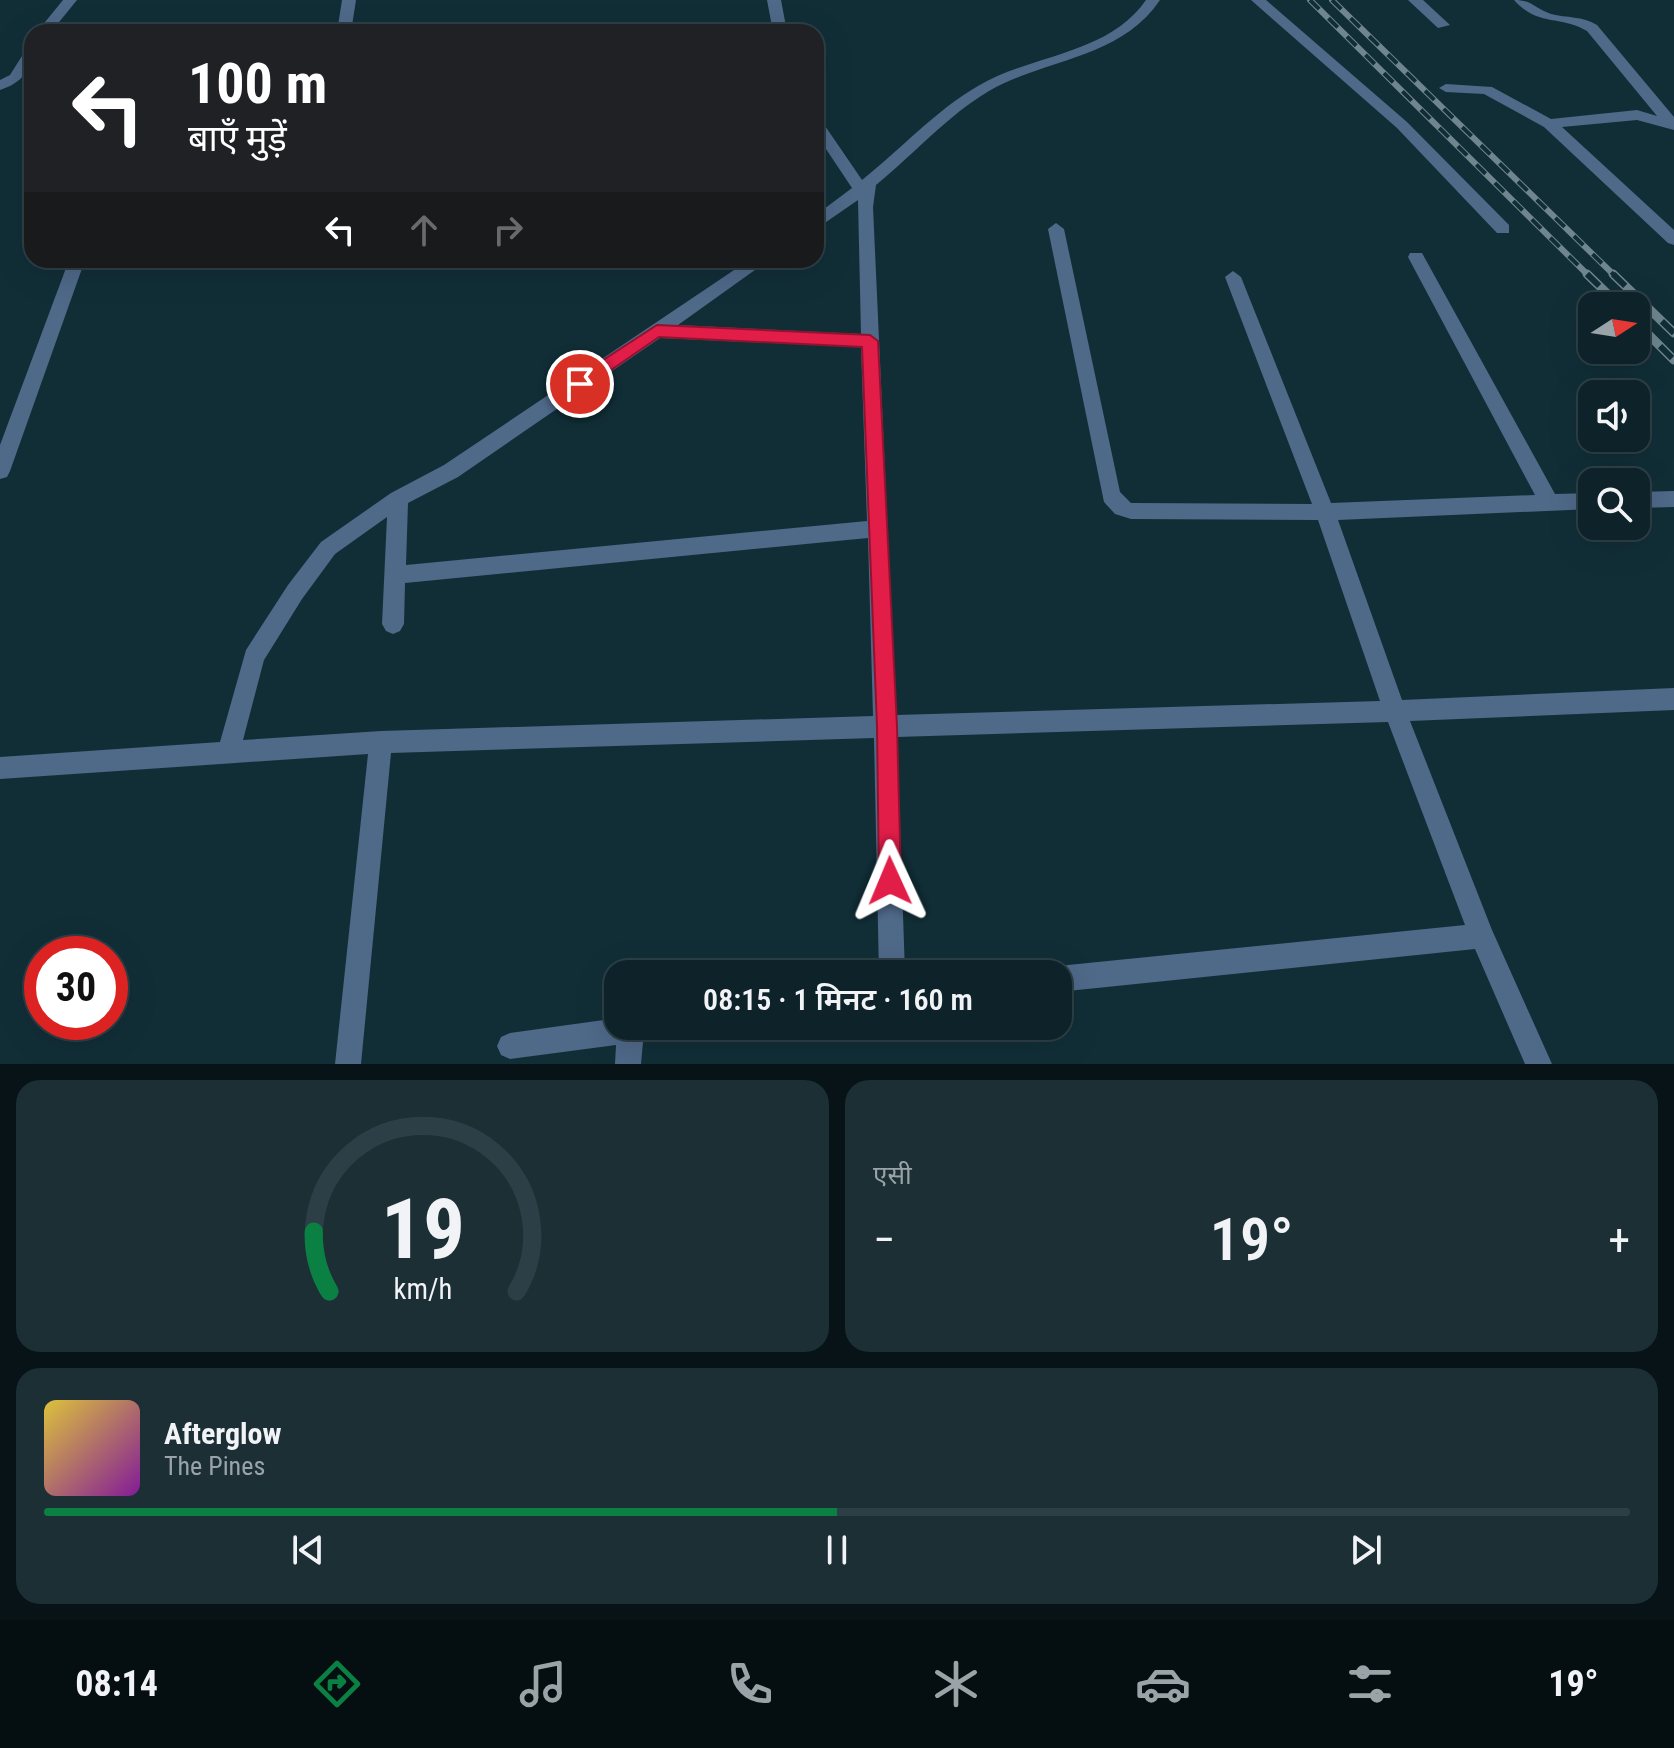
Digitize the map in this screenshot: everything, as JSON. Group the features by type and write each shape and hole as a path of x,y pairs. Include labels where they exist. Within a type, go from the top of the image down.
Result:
{"street":[{"path":"50,24 70,0"},
{"path":"345,24 349,0"},
{"path":"774,0 778,24"},
{"path":"824,217 989,85 1122,32 1148,11 1153,0"},
{"path":"1258,0 1402,125 1503,229"},
{"path":"1415,0 1443,25"},
{"path":"1521,0 1536,15 1583,23 1592,28 1673,125"},
{"path":"0,86 15,78 24,64"},
{"path":"1446,88 1487,90 1549,124 1674,239"},
{"path":"1549,124 1637,115 1673,125"},
{"path":"824,133 865,187 876,529 887,726 892,960"},
{"path":"1056,229 1111,496 1122,508 1131,511 1325,512 1578,501"},
{"path":"1416,257 1549,502"},
{"path":"0,471 74,268"},
{"path":"229,750 254,657 295,592 328,548 398,499 451,471 749,268"},
{"path":"1233,277 1325,512 1395,711 1482,936 1539,1064"},
{"path":"657,331 870,341"},
{"path":"393,624 398,499"},
{"path":"1650,500 1674,499"},
{"path":"395,575 876,529"},
{"path":"0,768 381,742 1395,711 1674,699"},
{"path":"348,1064 381,742"},
{"path":"1072,978 1482,936"},
{"path":"510,1046 604,1034"},
{"path":"628,1064 630,1040"}],"railway":[{"path":"1310,0 1589,276"},
{"path":"1332,0 1615,276"},
{"path":"1587,274 1606,292"},
{"path":"1613,274 1674,333"},
{"path":"1650,336 1674,360"}],"route":[{"path":"580,384 657,331 870,341 887,726 890,881"}]}
